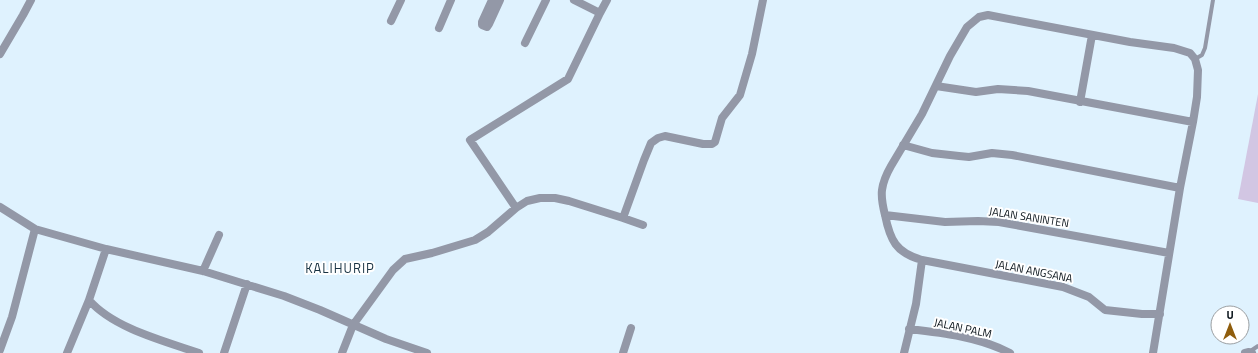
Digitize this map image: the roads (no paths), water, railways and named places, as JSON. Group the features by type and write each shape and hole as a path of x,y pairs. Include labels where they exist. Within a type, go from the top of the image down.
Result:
{"street":[{"path":"0,54 24,15 31,0"},
{"path":"392,21 401,0"},
{"path":"438,28 451,0"},
{"path":"492,0 482,22 482,25 487,27 500,0"},
{"path":"525,43 546,0"},
{"path":"574,0 600,13"},
{"path":"516,208 470,140 568,79 606,0"},
{"path":"623,218 651,143 658,138 665,136 710,145 715,142 722,118 740,95 752,54 763,0"},
{"name":"JALAN ANGSANA","path":"1160,314 1142,314 1105,310 1089,297 1063,287 922,260 909,256 892,240 882,204 882,190 891,166 936,86 950,56 967,27 979,17 988,16 1174,48 1190,53 1195,59"},
{"path":"1080,102 1092,35"},
{"path":"1153,353 1180,188 1197,97 1198,70 1195,59"},
{"path":"936,86 976,92 1011,89 1028,91 1080,102 1193,122"},
{"path":"903,145 932,153 969,157 992,153 1012,155 1180,188"},
{"path":"342,353 353,325 393,270 405,259 432,253 474,240 488,232 516,208 528,201 540,198 555,198 643,225"},
{"path":"0,207 35,229 106,249 203,271 247,284 284,296 386,339 426,353"},
{"name":"JALAN SANINTEN","path":"885,215 945,222 999,222 1169,253"},
{"path":"0,350 5,340 12,316 35,229"},
{"path":"203,271 219,235"},
{"path":"67,353 89,300 106,249"},
{"path":"904,353 916,304 922,260"},
{"path":"224,353 247,284"},
{"path":"89,300 95,307 111,318 145,335 199,353"},
{"path":"623,353 631,328"},
{"name":"JALAN PALM","path":"910,329 959,336 999,347 1010,353"}],"lane":[{"path":"1195,59 1202,55 1205,48 1213,0"},
{"path":"1249,353 1258,346"}],"district":[{"name":"KALIHURIP","path":"340,268"}]}
